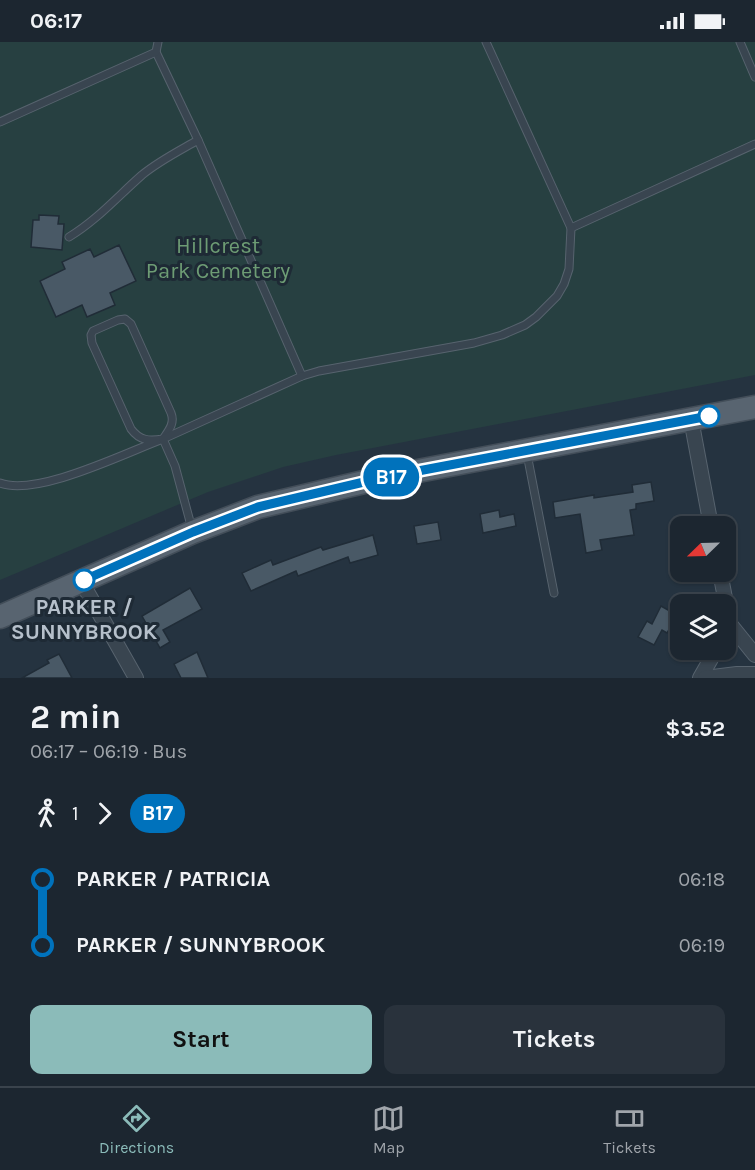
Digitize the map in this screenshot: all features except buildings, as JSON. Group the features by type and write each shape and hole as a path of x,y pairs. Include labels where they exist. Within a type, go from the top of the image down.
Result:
{"main road":[{"path":"0,617 193,532 258,507 381,478 755,407"}],"street":[{"path":"691,419 709,516"},
{"path":"81,581 136,678"},
{"path":"736,636 755,655"},
{"path":"700,678 710,660"},
{"path":"705,678 755,674"}],"lane":[{"path":"158,42 156,52 302,376"},
{"path":"0,483 9,487 54,481 163,439 302,376 327,369 486,340 525,325 546,309 564,284 569,269 571,228 486,42"},
{"path":"740,42 755,77"},
{"path":"0,122 156,52"},
{"path":"69,237 91,224 160,162 198,141"},
{"path":"571,228 755,144"},
{"path":"122,318 131,324 173,418 163,439 150,441 143,439 131,429 92,343 91,335 96,330 122,318"},
{"path":"163,439 175,466 193,532"},
{"path":"526,451 554,593"}],"green space":[{"name":"Hillcrest Park Cemetery","path":"0,42 755,42 755,375 283,467 208,492 0,580"}],"bus line":[{"name":"B17","path":"84,580 193,532 258,507 381,478 709,416"}],"place":[{"name":"PARKER / SUNNYBROOK","path":"84,580"}]}
